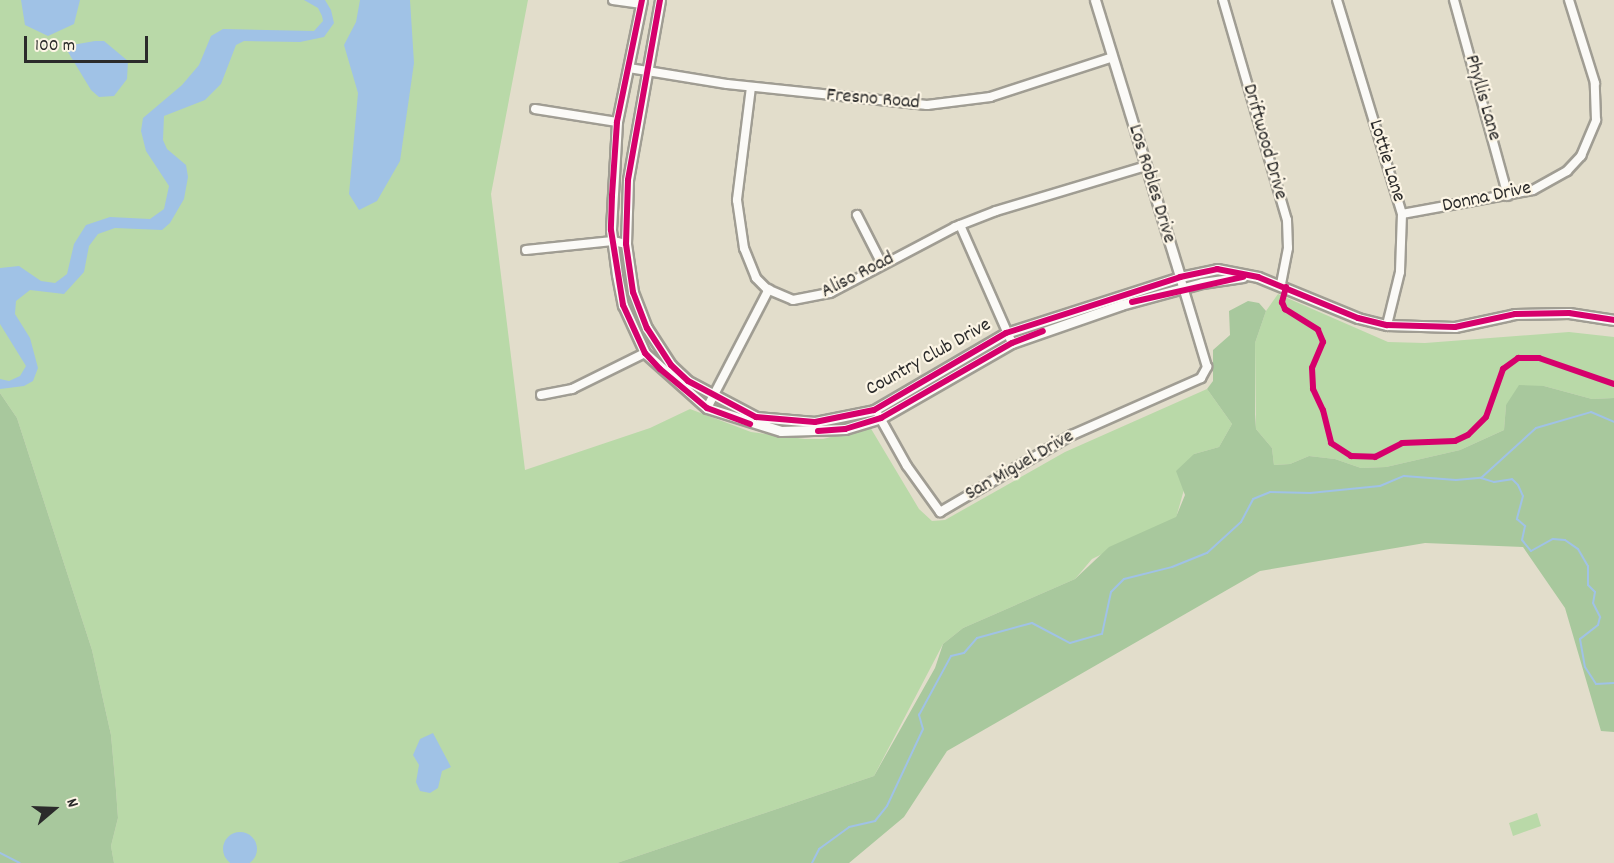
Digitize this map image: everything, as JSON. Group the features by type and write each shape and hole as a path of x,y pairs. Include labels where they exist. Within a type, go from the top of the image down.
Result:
{"street":[{"path":"613,0 642,2"},
{"name":"Country Club Drive","path":"660,0 632,144 626,244 638,309 656,345 688,381 740,411 781,421 815,422 878,414 1006,333 1180,277 1217,269 1281,285 1358,318 1387,325 1455,327 1526,314 1569,313 1614,320"},
{"name":"Los Robles Drive","path":"1095,0 1207,367"},
{"name":"Driftwood Drive","path":"1223,0 1287,220 1288,248 1281,285"},
{"name":"Lottie Lane","path":"1337,0 1402,214 1400,272 1387,325"},
{"name":"Phyllis Lane","path":"1454,0 1508,196"},
{"name":"Donna Drive","path":"1402,214 1508,196 1551,182 1566,171 1590,141 1596,120 1595,83 1569,0"},
{"name":"Country Club Drive","path":"642,2 617,122 612,196 613,241 623,305 645,353 707,408 781,431 845,429 1012,343 1121,305 1183,289 1246,277"},
{"name":"Fresno Road","path":"629,68 751,87 896,105 956,104 990,97 1113,57"},
{"name":"Aliso Road","path":"751,87 737,200 750,266 756,278 770,289 793,300 819,297 960,225 1146,166"},
{"path":"536,109 617,122"},
{"path":"857,215 882,264"},
{"path":"960,225 1012,343"},
{"path":"526,250 613,241 626,244"},
{"path":"707,408 770,289"},
{"path":"541,395 572,389 645,353"},
{"name":"San Miguel Drive","path":"878,414 906,466 940,512 1072,435 1201,378 1207,367"}],"green space":[{"path":"0,0 528,0 491,194 525,470 650,428 690,409 751,432 805,439 823,439 870,427 919,509 932,521 945,520 1065,452 1207,389 1232,424 1219,447 1194,454 1176,518 1092,559 1075,579 963,628 943,644 874,776 617,863 114,863 111,846 118,818 111,735 92,650 17,418 0,393"},
{"path":"1278,294 1388,342 1425,343 1569,332 1614,337 1614,398 1592,399 1544,386 1506,405 1504,430 1460,450 1386,467 1361,468 1335,459 1309,456 1290,464 1274,465 1272,448 1256,429 1255,343 1266,311"},
{"path":"1248,301 1259,303 1266,311 1255,343 1255,414 1256,429 1272,448 1274,465 1290,464 1309,456 1335,459 1361,468 1386,467 1460,450 1504,430 1506,405 1519,385 1544,386 1592,399 1614,398 1614,732 1601,731 1565,608 1523,547 1425,543 1260,571 947,751 904,817 849,863 617,863 874,776 935,668 943,644 963,628 1075,579 1109,547 1176,517 1185,495 1176,471 1194,454 1219,447 1232,424 1207,389 1213,381 1213,350 1230,335 1229,311"},
{"path":"0,393 17,418 92,650 111,735 118,818 111,846 114,863 0,863"},
{"path":"1537,813 1541,826 1513,836 1509,823"}],"water":[{"path":"21,0 80,0 74,24 48,36 25,25"},
{"path":"304,0 325,0 331,10 334,23 324,37 300,42 244,41 236,45 221,84 205,100 164,116 163,140 167,149 186,165 188,177 184,199 170,223 162,230 115,228 98,234 89,246 84,272 64,294 30,290 16,301 15,314 30,338 38,368 33,381 24,386 0,389 0,379 9,381 20,376 26,366 0,324 0,268 19,266 41,281 55,283 67,274 74,244 86,225 110,217 150,219 164,209 169,186 146,151 141,131 143,118 182,85 199,65 211,36 223,29 314,31 323,21 322,16 318,8"},
{"path":"360,0 410,0 414,63 400,161 377,201 359,210 349,194 358,93 344,45 356,22"},
{"path":"104,41 128,61 127,79 114,96 99,97 91,90 68,52 72,45"},
{"path":"433,733 451,767 442,771 438,788 430,793 420,791 416,782 419,765 413,755 420,739"},
{"path":"240,832 252,837 257,849 252,861 240,866 228,861 223,849 228,837"}],"waterway":[{"path":"812,863 819,849 849,827 875,821 887,806 923,729 919,715 951,656 964,653 977,638 1032,623 1070,643 1102,634 1111,592 1124,579 1172,567 1207,553 1241,522 1253,499 1270,492 1310,493 1380,486 1404,476 1456,480 1481,478 1536,428 1591,412 1614,422"},
{"path":"1481,478 1494,482 1512,479 1518,485 1523,496 1517,519 1525,526 1522,540 1531,551 1553,539 1565,540 1578,549 1588,566 1588,585 1595,592 1593,603 1600,617 1598,625 1580,639 1585,667 1596,684 1614,683"},
{"path":"0,853 20,863"}],"cycle path":[{"path":"642,0 617,122 612,196 611,230 623,305 645,353 660,369 707,408 750,424"},
{"path":"660,0 628,180 626,244 633,292 647,328 671,365 688,381 756,417 815,422 874,410 1006,333 1180,277 1217,269 1258,277 1358,318 1387,325 1455,327 1515,314 1569,313 1614,320"},
{"path":"1132,302 1243,277"},
{"path":"1286,287 1282,302 1285,309 1318,330 1323,342 1312,368 1313,389 1323,410 1331,443 1351,456 1375,457 1402,443 1455,441 1468,435 1486,417 1503,369 1518,358 1539,358 1614,384"},
{"path":"818,431 845,429 881,418 1012,343 1043,331"}]}
